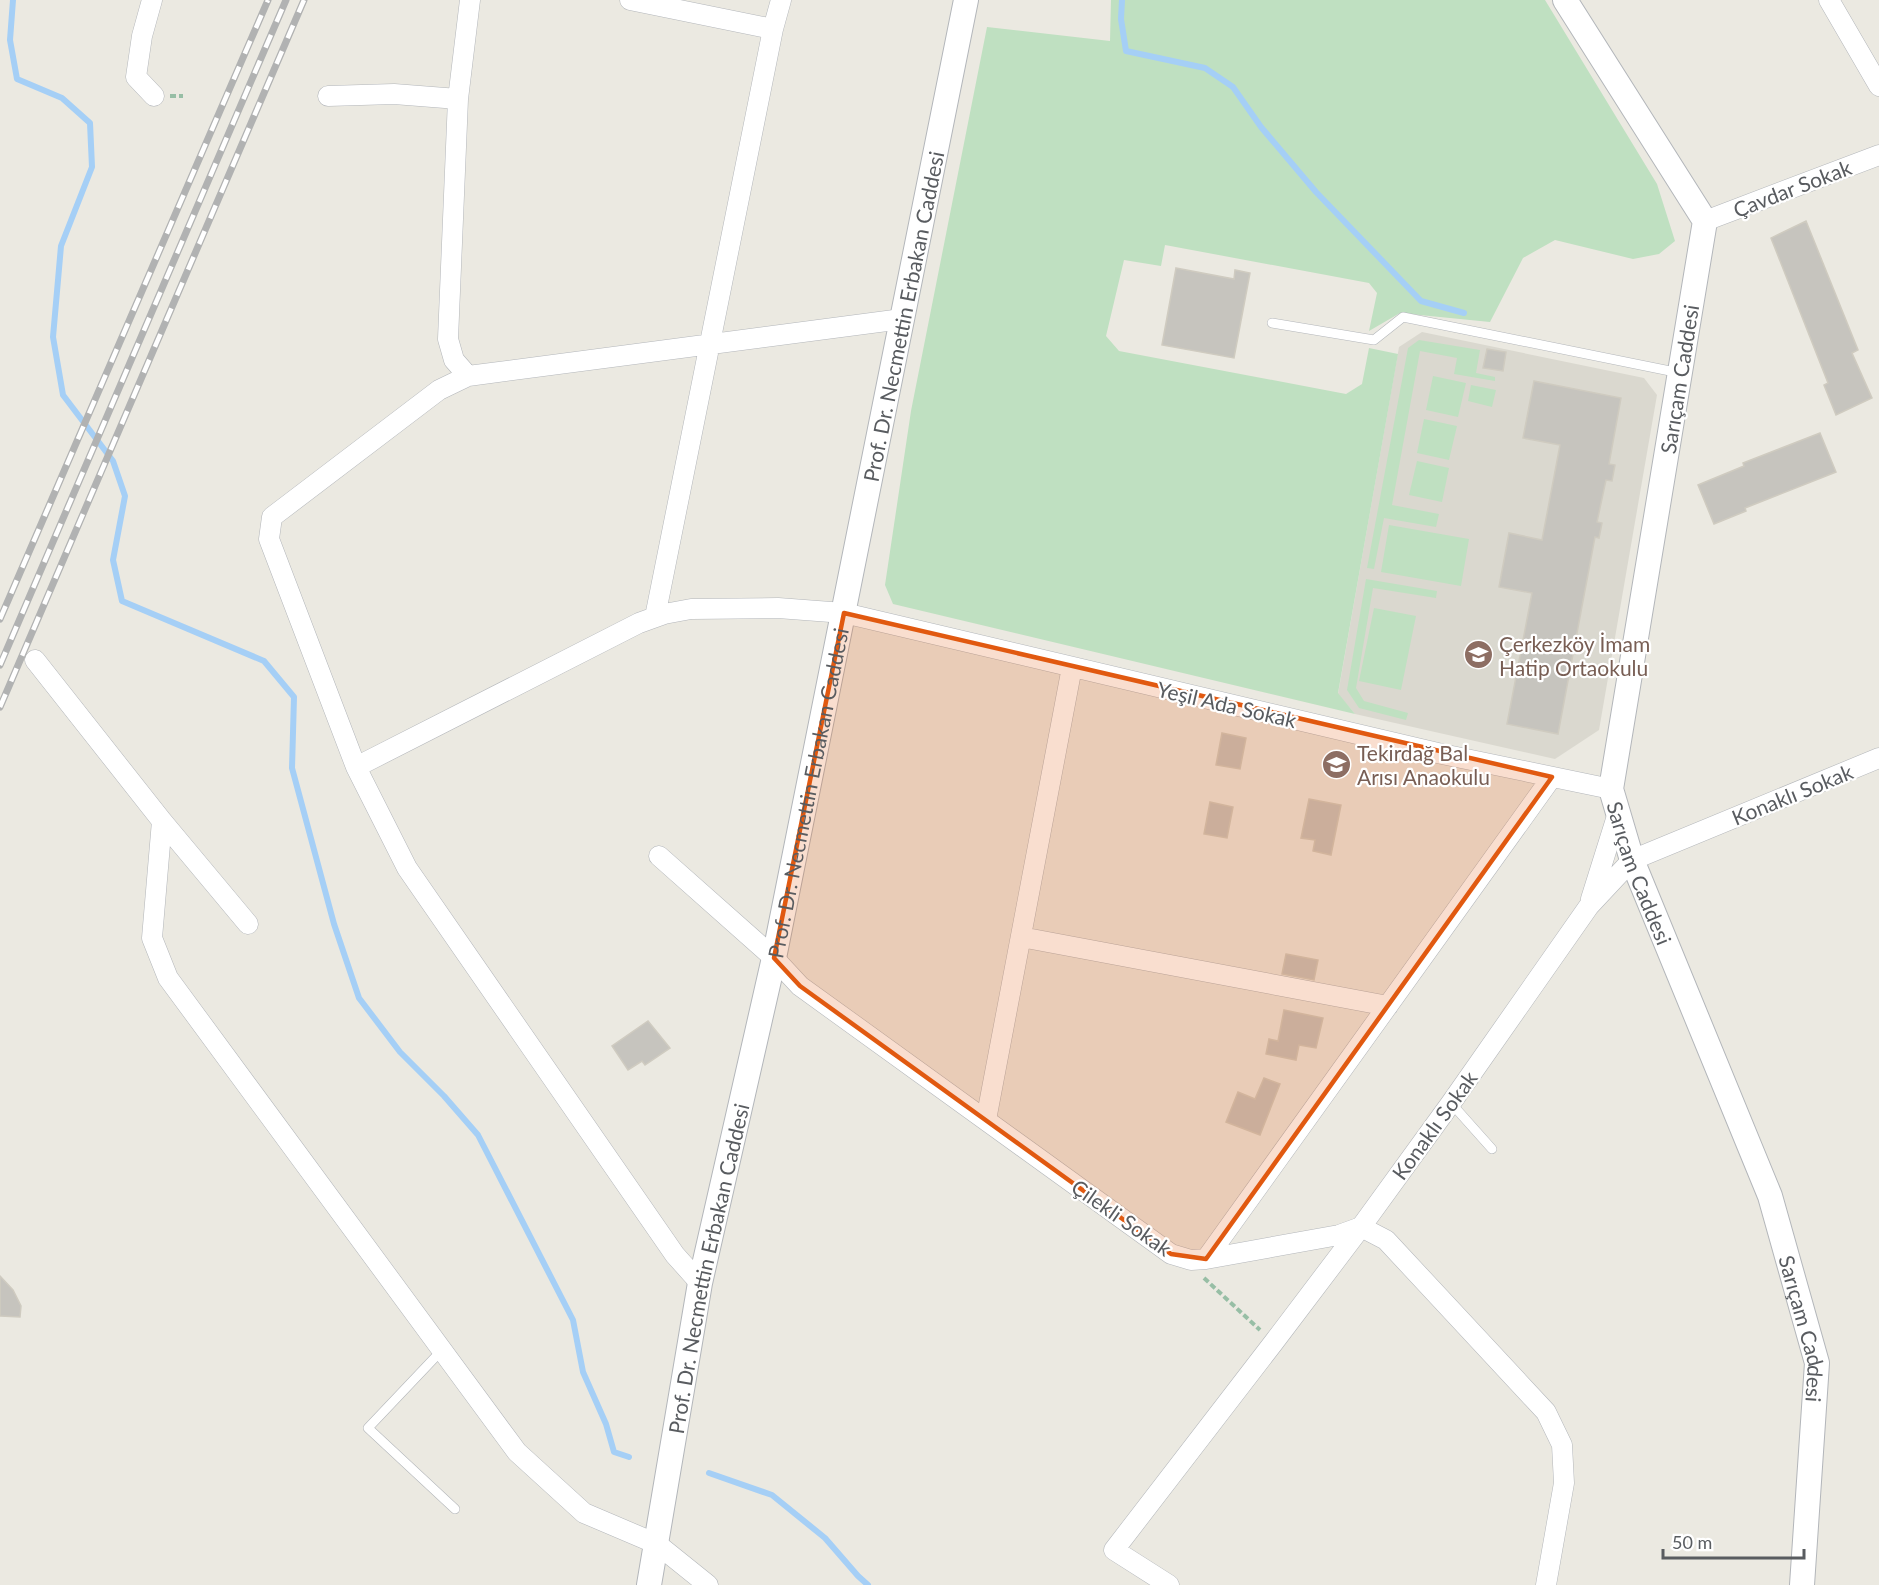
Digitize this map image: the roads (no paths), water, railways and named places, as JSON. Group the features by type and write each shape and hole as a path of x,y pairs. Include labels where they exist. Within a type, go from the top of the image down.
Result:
{"street":[{"path":"152,0 142,36 136,77 154,96"},
{"path":"468,376 454,360 448,339 458,99 470,0"},
{"path":"630,0 773,29"},
{"path":"655,618 708,344 773,29 781,0"},
{"name":"Prof. Dr. Necmettin Erbakan Caddesi","path":"649,1585 700,1283 774,958 966,0"},
{"path":"1565,0 1705,221"},
{"path":"1829,0 1879,86"},
{"path":"328,96 394,94 458,99"},
{"name":"Çavdar Sokak","path":"1705,221 1879,155"},
{"name":"Sarıçam Caddesi","path":"1705,221 1611,789 1632,860 1770,1196 1817,1363 1802,1585"},
{"path":"700,1283 675,1255 407,868 356,767 269,539 272,517 439,390 468,376 902,319"},
{"name":"Yeşil Ada Sokak","path":"356,767 639,622 691,609 778,608 844,613 1442,754 1611,789"},
{"path":"35,660 162,821 248,924"},
{"path":"986,1120 1072,667"},
{"name":"Konaklı Sokak","path":"1169,1585 1114,1550 1360,1227 1451,1103 1589,906 1632,860 1879,758"},
{"path":"1198,1260 1388,1006 1552,777"},
{"path":"1589,906 1618,813"},
{"path":"162,821 152,938 168,978 517,1452 584,1513 657,1544 708,1585"},
{"name":"Çilekli Sokak","path":"659,855 774,958 800,986 1171,1254 1198,1260"},
{"path":"1021,937 1388,1006"},
{"path":"1198,1260 1339,1235 1360,1227 1386,1240 1546,1412 1562,1445 1564,1483 1546,1585"}],"lane":[{"path":"1272,323 1374,340 1403,317 1680,373"},
{"path":"1451,1103 1492,1149"},
{"path":"442,1350 368,1428 455,1509"}],"waterway":[{"path":"13,0 10,40 17,79 62,98 90,123 92,167 61,246 53,337 63,395 113,461 125,496 113,560 122,601 264,661 294,697 292,768 334,924 359,998 400,1052 444,1096 478,1135 573,1320 583,1372 606,1424 614,1452 629,1457"},
{"path":"1122,0 1121,19 1126,51 1205,68 1233,87 1261,127 1316,192 1421,301 1464,313"},
{"path":"709,1473 772,1495 825,1538 868,1585"}],"railway":[{"path":"0,619 268,0"},
{"path":"0,665 286,0"},
{"path":"0,707 304,0"}],"place":[{"name":"Çerkezköy İmam Hatip Ortaokulu","path":"1478,655"},
{"name":"Tekirdağ Bal Arısı Anaokulu","path":"1336,764"}]}
